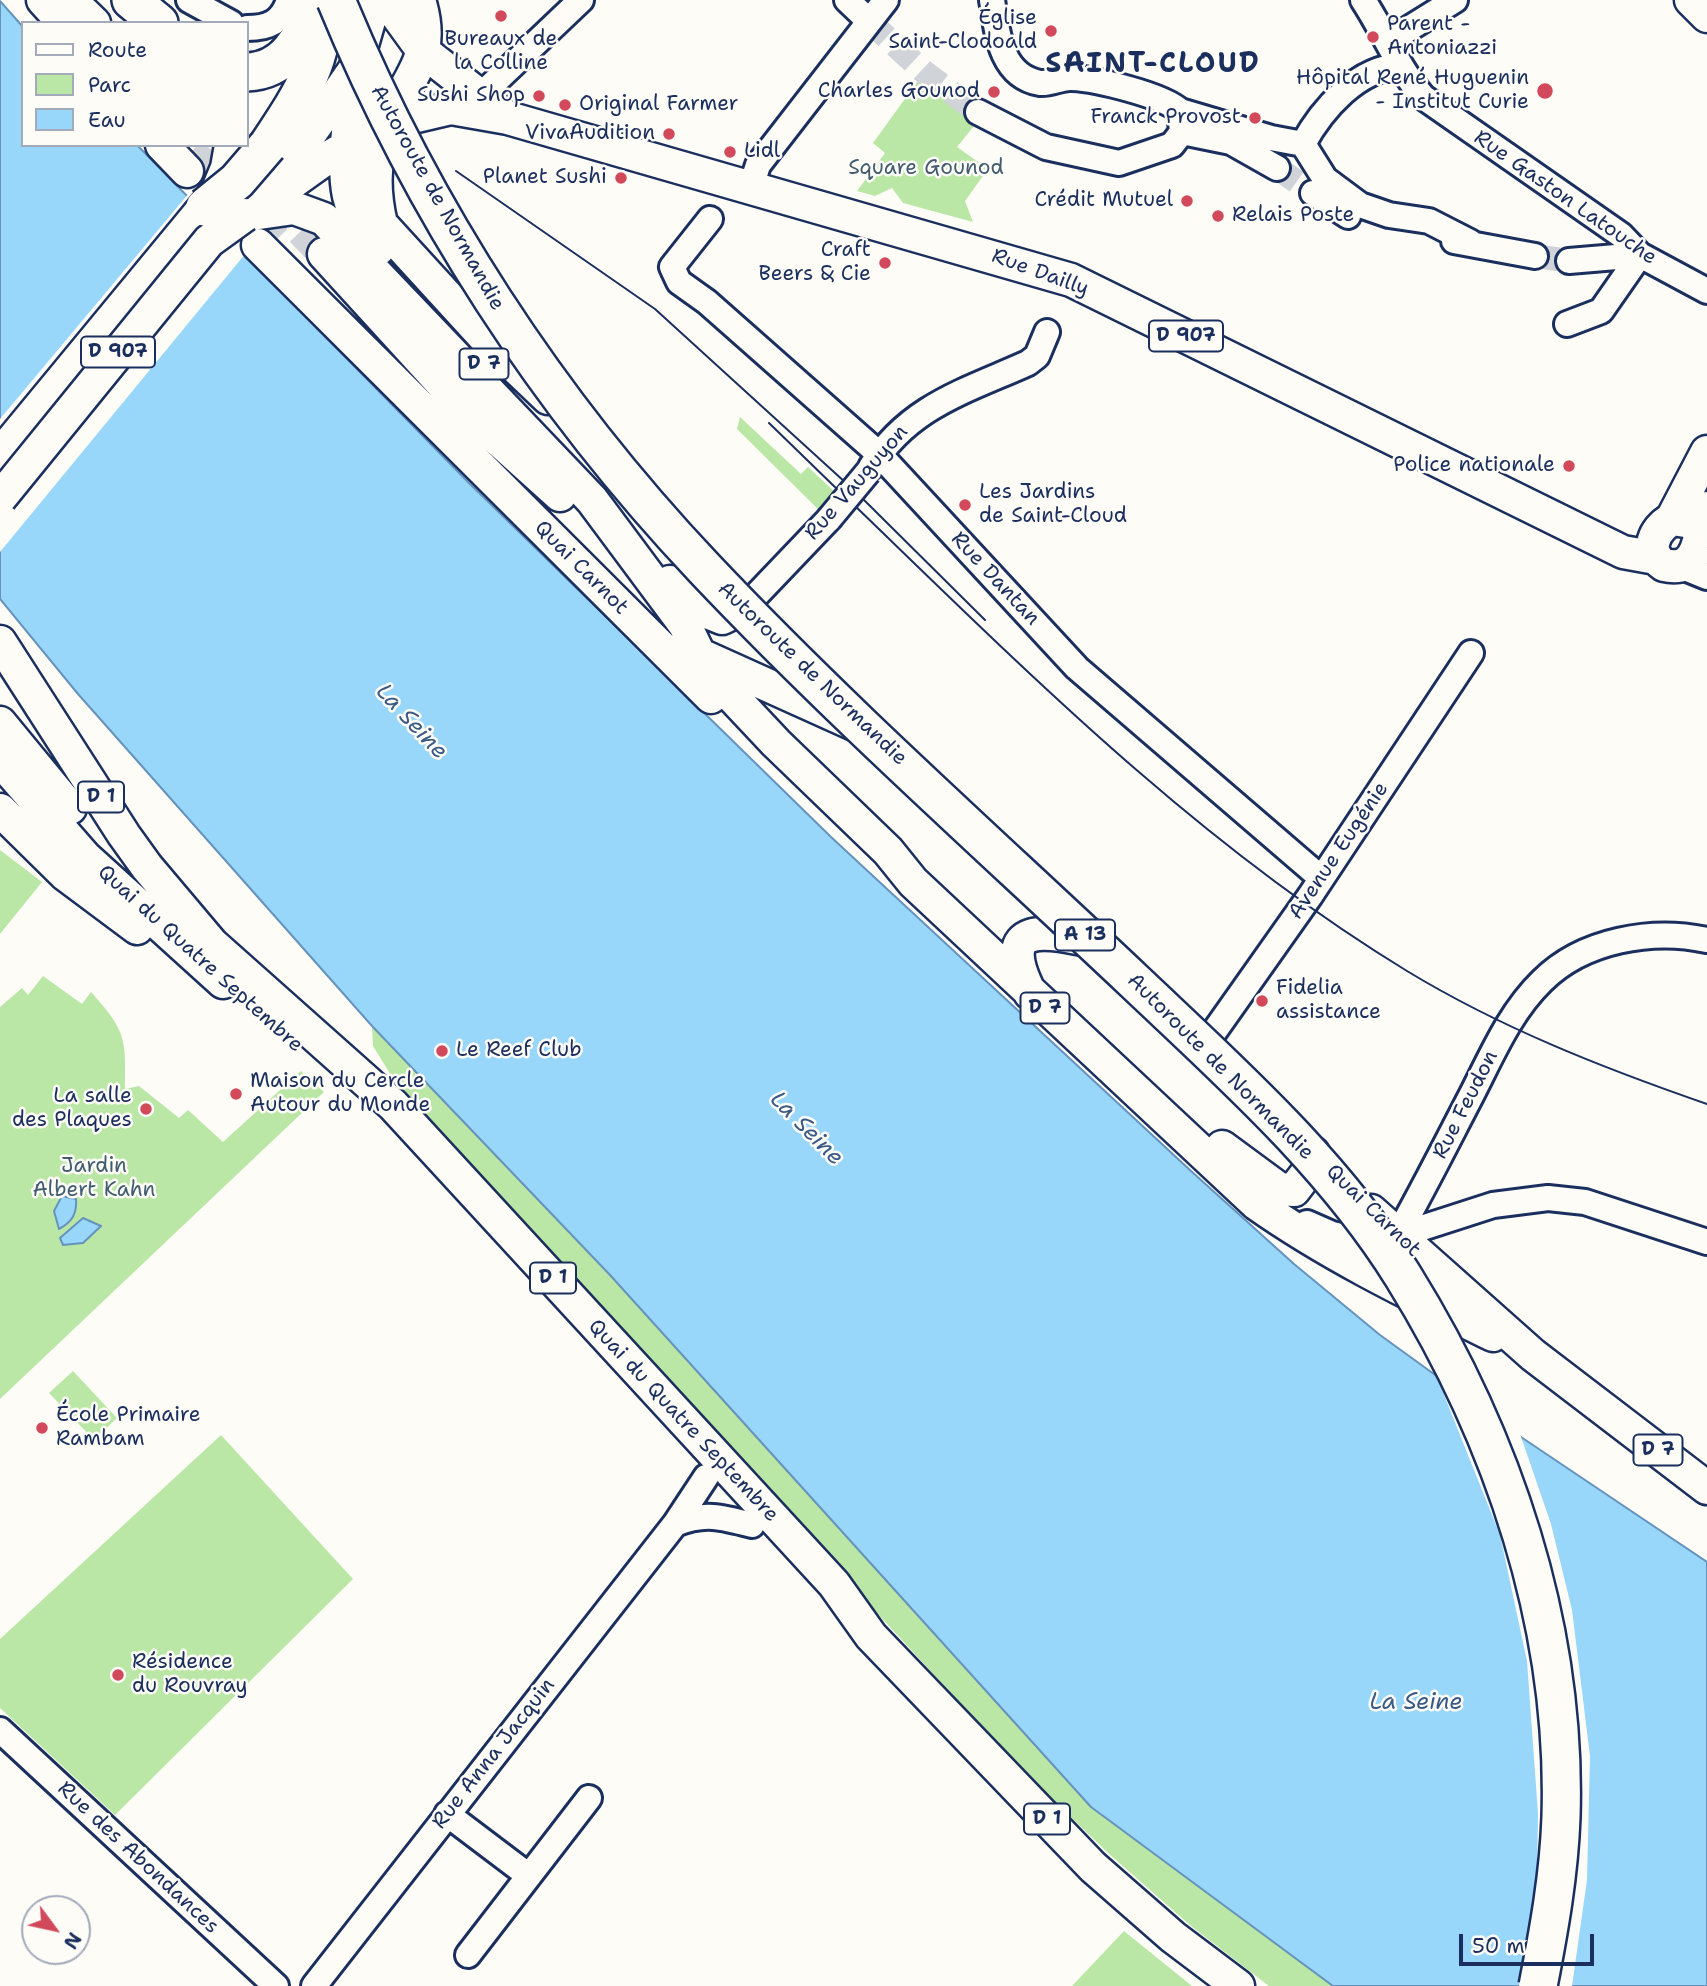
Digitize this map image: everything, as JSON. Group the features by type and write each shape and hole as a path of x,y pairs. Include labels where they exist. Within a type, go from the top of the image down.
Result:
{"highway":[{"path":"131,0 157,21"},
{"path":"248,72 258,72 284,59 308,21 311,0"},
{"path":"205,207 237,181 268,145 299,100 316,61 323,0"},
{"name":"Autoroute de Normandie","path":"336,0 395,129 462,252 530,358 622,476 663,525 763,630 1279,1121 1350,1204 1402,1275 1451,1360 1493,1450 1510,1495 1542,1616 1556,1713 1561,1816 1553,1900 1538,1986"},
{"name":"Autoroute de Normandie","path":"356,0 418,132 479,243 514,300 637,464 685,521 786,626 1293,1108 1366,1192 1418,1265 1468,1351 1511,1443 1532,1502 1560,1612 1575,1711 1580,1817 1575,1878 1559,1986"}],"main road":[{"path":"23,0 39,21"},
{"path":"43,0 62,21"},
{"path":"70,0 92,21"},
{"path":"109,0 131,21"},
{"path":"245,215 270,177 309,135 355,69 375,0"},
{"path":"386,0 423,51"},
{"name":"D 907","path":"0,498 209,241 348,145 387,123 416,74 423,51 426,24 419,0"},
{"path":"1691,0 1707,16"},
{"name":"D 907","path":"423,51 508,118"},
{"name":"D 7","path":"348,145 355,69"},
{"name":"Rue Dailly","path":"387,123 444,109 508,118 1071,280 1623,552 1687,543 1707,452"},
{"name":"Quai Carnot","path":"387,123 375,168 375,196 380,224 488,341 563,411 679,546 886,739 1204,1045 1397,1236 1533,1355 1707,1488"},
{"name":"Quai Carnot","path":"348,145 350,199 361,225 379,252 601,485 649,531 679,546"},
{"name":"D 907","path":"0,455 217,192 227,168 231,147"},
{"name":"Quai Carnot","path":"245,215 295,208 324,219 618,531 685,625 699,654 886,739"},
{"name":"Quai Carnot","path":"913,882 877,857 798,782 267,242 589,547 654,617 699,654 767,733 888,850 913,882 1257,1205 1380,1280 1533,1355"},
{"name":"Quai Carnot","path":"324,254 469,413 609,541 685,625"},
{"path":"618,531 697,608 722,618 745,607"},
{"name":"Quai du Quatre Septembre","path":"0,642 139,857 210,957 378,1117 706,1477 820,1596 870,1636 1093,1867 1173,1937 1238,1986"},
{"path":"0,723 51,787 137,881 181,922 210,957"},
{"name":"Quai du Quatre Septembre","path":"0,760 85,856 393,1105 834,1584 870,1636"},
{"path":"0,810 66,875 146,935 210,957"},
{"path":"1031,995 1018,961 1022,941 1030,933 1050,932 1098,943"},
{"path":"1178,1133 1212,1141 1279,1189 1294,1190 1301,1183 1310,1169 1313,1153"}],"street":[{"path":"190,0 230,18 272,25 285,13 289,0"},
{"path":"480,96 581,0"},
{"path":"847,0 869,21"},
{"path":"751,187 758,164 886,0"},
{"path":"992,0 1004,55 1030,79 1044,83 1072,78 1150,94 1181,121 1231,142 1277,168"},
{"name":"Rue Gaston Latouche","path":"1363,0 1389,41 1400,66 1423,97 1621,235 1640,256 1707,291"},
{"path":"1389,41 1455,0"},
{"path":"1303,144 1319,116 1338,97 1373,73 1385,67 1400,66"},
{"path":"978,112 1046,147 1119,163 1172,145 1181,121"},
{"path":"1181,121 1303,144 1325,179 1360,205 1389,215 1429,221 1470,242"},
{"path":"1313,193 1366,226 1470,242 1535,256"},
{"name":"Rue Dantan","path":"710,219 672,267 679,282 707,302 874,463 1077,668 1321,878"},
{"path":"1569,261 1640,256"},
{"path":"1567,324 1601,311 1640,256"},
{"name":"Rue Vauguyon","path":"745,607 829,519 921,411 1028,363 1037,356 1047,332"},
{"name":"Avenue Eugénie","path":"1204,1045 1321,878 1471,653"},
{"name":"Rue Feudon","path":"1397,1236 1507,1025 1542,979 1581,954 1624,939 1659,936 1707,940"},
{"path":"1237,1184 1263,1193 1304,1221 1332,1234 1357,1240 1397,1236 1493,1205 1548,1198 1585,1202 1707,1242"},
{"name":"Rue Anna Jacquin","path":"314,1986 674,1524 706,1477"},
{"path":"674,1524 690,1517 714,1514 752,1525"},
{"name":"Rue des Abondances","path":"0,1730 276,1986"},
{"path":"468,1955 589,1798"},
{"path":"447,1814 529,1876"}],"green space":[{"name":"Square Gounod","path":"920,78 978,121 957,147 988,169 965,201 973,222 903,203 892,188 875,196 857,191 885,153 873,143"},
{"path":"740,417 801,474 808,467 836,493 822,513 737,429"},
{"path":"0,850 42,882 0,934"},
{"name":"Jardin Albert Kahn","path":"43,976 82,1004 91,992 111,1016 122,1036 124,1046 125,1089 139,1086 179,1118 188,1110 223,1142 301,1071 324,1092 0,1399 0,1007 22,988 28,995"},
{"path":"372,1026 610,1275 1091,1807 1333,1986 1269,1986 1191,1926 1108,1853 1020,1768 412,1109 373,1046"},
{"path":"73,1371 117,1418 94,1440 49,1393"},
{"name":"Résidence du Rouvray","path":"221,1435 353,1579 115,1815 0,1708 0,1639"},
{"path":"1124,1931 1192,1986 1072,1986"}],"water":[{"name":"La Seine","path":"0,1 21,25 21,147 139,147 469,483 831,837 1294,1264 1380,1335 1521,1437 1707,1562 1707,1986 1333,1986 1091,1807 610,1275 372,1026 78,694 0,599"},
{"path":"62,1196 76,1199 76,1204 73,1217 59,1229 54,1211"},
{"path":"83,1218 101,1226 83,1243 63,1245 60,1238"}],"pier":[{"path":"189,193 246,253 0,552 0,419"},
{"path":"1434,1370 1519,1431 1551,1524 1572,1610 1590,1756 1587,1880 1572,1986 1519,1986 1537,1871 1538,1814 1527,1661 1500,1535"}],"tunnel":[{"path":"869,21 924,72 978,112"},
{"path":"191,152 276,240"},
{"path":"1277,168 1313,193"},
{"path":"268,196 324,254"},
{"path":"1535,256 1569,261"}],"tram line":[{"path":"456,171 655,309 846,483"},
{"path":"769,423 839,491"},
{"path":"859,495 985,620"},
{"path":"852,503 1116,752 1257,868 1330,921 1443,992 1516,1029 1629,1076 1707,1104"}],"place":[{"name":"Bureaux de la Colline","path":"501,16"},
{"name":"Église Saint-Clodoald","path":"1051,31"},
{"name":"Parent - Antoniazzi","path":"1373,37"},
{"name":"Hôpital René Huguenin - Institut Curie","path":"1545,91"},
{"name":"Charles Gounod","path":"994,92"},
{"name":"Sushi Shop","path":"539,96"},
{"name":"Original Farmer","path":"565,105"},
{"name":"Franck Provost","path":"1255,118"},
{"name":"VivaAudition","path":"669,134"},
{"name":"Lidl","path":"730,152"},
{"name":"Planet Sushi","path":"621,178"},
{"name":"Crédit Mutuel","path":"1187,201"},
{"name":"Relais Poste","path":"1218,216"},
{"name":"Craft Beers & Cie","path":"885,263"},
{"name":"Police nationale","path":"1569,466"},
{"name":"Les Jardins de Saint-Cloud","path":"965,505"},
{"name":"Fidelia assistance","path":"1262,1001"},
{"name":"Le Reef Club","path":"442,1051"},
{"name":"Maison du Cercle Autour du Monde","path":"236,1094"},
{"name":"La salle des Plaques","path":"146,1109"},
{"name":"École Primaire Rambam","path":"42,1428"},
{"name":"Résidence du Rouvray","path":"118,1675"}],"district":[{"name":"SAINT-CLOUD","path":"1153,65"}]}
